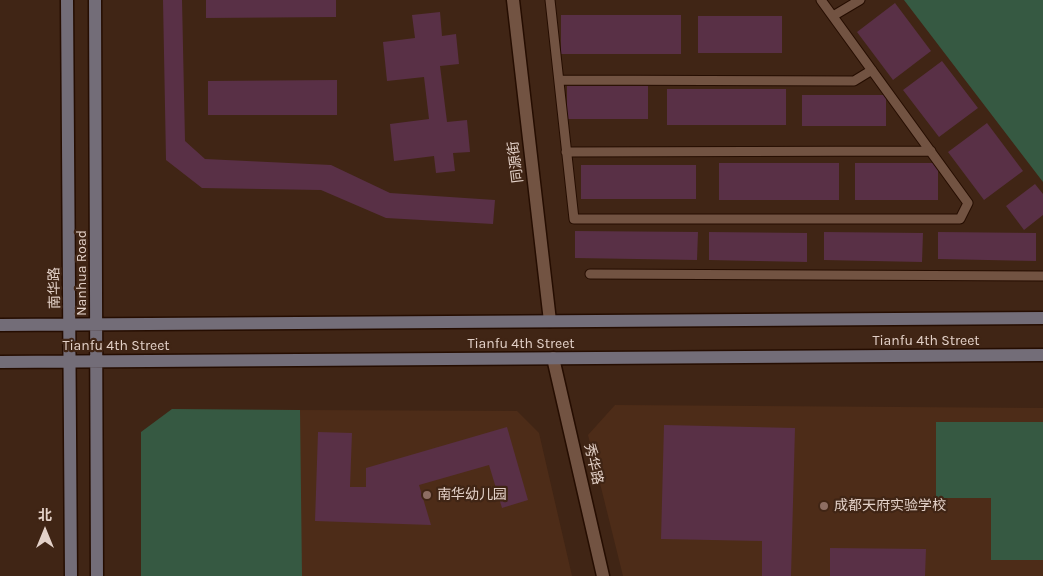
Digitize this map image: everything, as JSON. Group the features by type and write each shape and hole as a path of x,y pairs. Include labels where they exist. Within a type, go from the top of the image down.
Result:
{"main road":[{"name":"南华路","path":"68,0 71,576"},
{"name":"Nanhua Road","path":"95,0 97,576"},
{"name":"Tianfu 4th Street","path":"0,325 1043,318"},
{"name":"Tianfu 4th Street","path":"0,362 1043,355"}],"street":[{"name":"同源街","path":"513,0 550,321"},
{"name":"秀华路","path":"553,358 603,576"}],"lane":[{"path":"550,0 574,220 960,219 968,203 821,0"},
{"path":"833,16 860,0"},
{"path":"559,80 854,81 872,70"},
{"path":"566,152 931,151"},
{"path":"590,274 1043,276"}],"shaded area":[{"name":"成都天府实验学校","path":"615,405 1043,408 1043,576 623,576 588,435"},
{"name":"南华幼儿园","path":"300,410 517,411 539,433 572,576 300,576"}],"green space":[{"path":"904,0 1043,0 1043,182"},
{"path":"172,409 300,410 302,576 141,576 141,432"},
{"path":"936,422 1043,422 1043,560 991,560 991,498 936,498"}],"building":[{"path":"163,0 182,0 185,141 205,159 331,165 390,193 495,200 493,224 386,218 321,190 202,188 166,160"},
{"path":"206,0 336,0 336,17 206,18"},
{"path":"895,3 931,51 893,80 857,32"},
{"path":"440,12 442,36 456,34 459,64 440,66 447,122 467,120 470,152 453,153 455,171 436,173 434,156 394,161 390,124 429,119 424,77 387,81 383,42 415,38 412,15"},
{"path":"561,15 681,15 681,54 561,54"},
{"path":"698,16 782,16 782,53 698,53"},
{"path":"942,61 978,108 939,137 903,90"},
{"path":"337,80 337,115 208,115 208,81"},
{"path":"567,86 648,86 648,119 567,119"},
{"path":"667,89 786,89 786,125 667,125"},
{"path":"802,95 886,95 886,126 802,126"},
{"path":"987,123 1023,171 984,200 948,152"},
{"path":"719,163 839,163 839,200 719,200"},
{"path":"855,163 938,163 938,200 855,200"},
{"path":"581,165 696,165 696,199 581,199"},
{"path":"1035,184 1043,194 1043,215 1024,230 1006,206"},
{"path":"575,231 698,232 697,260 575,258"},
{"path":"709,232 807,233 807,262 709,260"},
{"path":"824,232 923,233 922,262 824,260"},
{"path":"938,232 1036,233 1036,261 938,259"},
{"path":"664,425 795,428 791,576 762,576 762,541 661,539"},
{"path":"507,427 528,500 502,508 489,465 419,485 431,525 315,521 318,432 352,433 350,487 366,487 366,468"},
{"path":"830,548 926,549 925,576 830,576"}],"place":[{"name":"南华幼儿园","path":"427,495"},
{"name":"成都天府实验学校","path":"824,506"}]}
